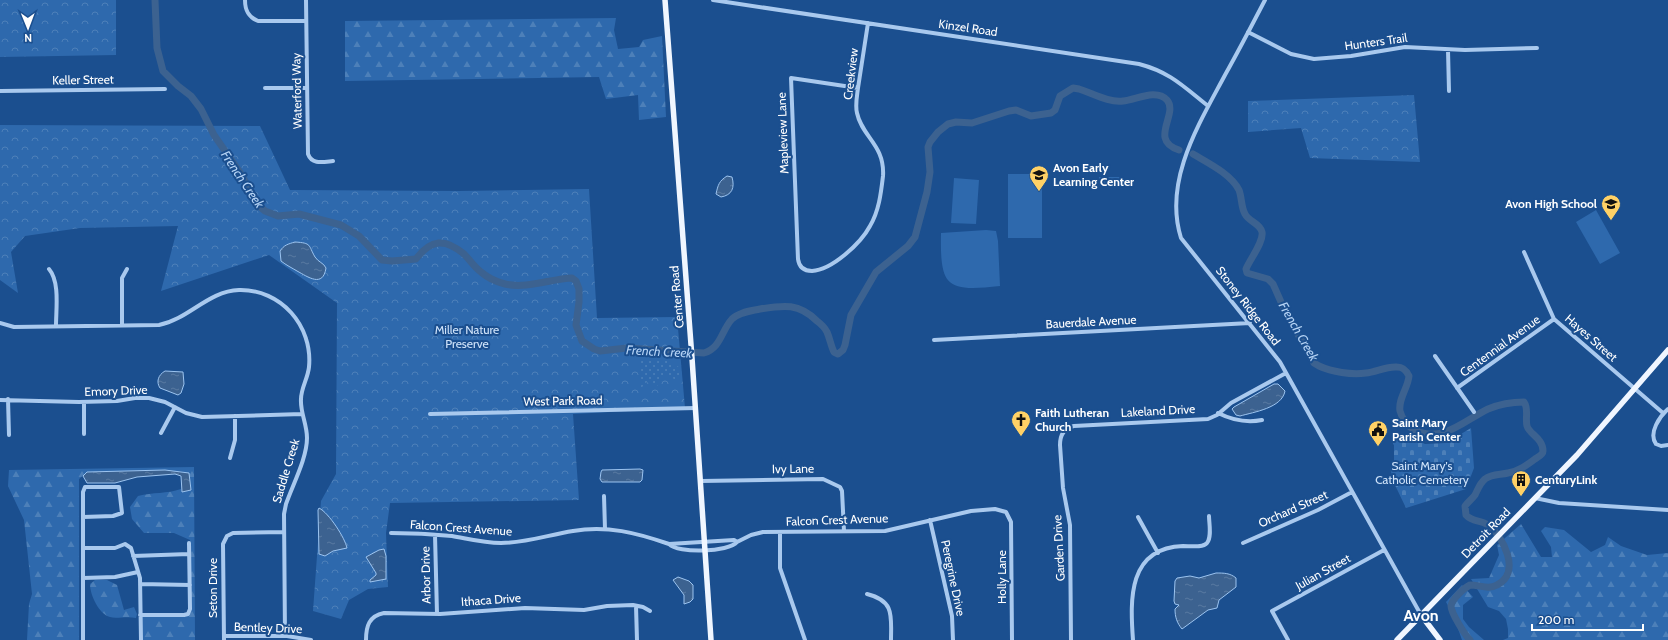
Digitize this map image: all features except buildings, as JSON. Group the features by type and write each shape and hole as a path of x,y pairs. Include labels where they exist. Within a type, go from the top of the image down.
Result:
{"main road":[{"name":"Center Road","path":"666,0 692,346 711,640"},
{"name":"Detroit Road","path":"1397,640 1582,450 1668,350"},
{"path":"1421,615 1440,640"}],"street":[{"path":"245,0 247,14 258,22 306,21"},
{"name":"Waterford Way","path":"306,0 308,155 316,162 333,161"},
{"name":"Kinzel Road","path":"713,0 1114,59 1149,66 1168,74 1208,106"},
{"name":"Stoney Ridge Road","path":"1265,0 1208,106 1188,152 1180,176 1177,214 1179,231 1182,238 1280,362 1421,615"},
{"name":"Creekview","path":"796,206 799,264 803,269 810,271 826,268 839,260 871,226 878,205 883,170 881,156 859,120 856,109 868,23"},
{"name":"Hunters Trail","path":"1248,32 1291,54 1314,59 1352,56 1405,47 1448,50 1537,48"},
{"path":"1448,50 1449,91"},
{"name":"Mapleview Lane","path":"796,206 791,78 858,88"},
{"path":"265,88 307,88"},
{"name":"Keller Street","path":"0,91 165,89"},
{"name":"Hayes Street","path":"1524,252 1554,319 1663,413"},
{"path":"49,269 56,282 56,326"},
{"path":"122,326 122,278 127,269"},
{"name":"Saddle Creek","path":"0,323 14,327 159,325 182,317 210,298 229,291 248,290 271,297 293,314 300,324 307,340 309,367 301,397 302,414 306,432 306,446 285,509 285,636"},
{"name":"Centennial Avenue","path":"1458,388 1554,319"},
{"name":"Bauerdale Avenue","path":"934,340 1250,323"},
{"path":"1435,356 1474,412"},
{"name":"Lakeland Drive","path":"1063,431 1074,426 1208,419 1231,403 1286,373"},
{"name":"Emory Drive","path":"0,400 84,402 142,398 156,400 186,413 202,416 302,414"},
{"path":"8,399 9,435"},
{"path":"84,402 84,434"},
{"path":"161,433 175,407"},
{"name":"West Park Road","path":"430,414 696,408"},
{"path":"1668,409 1658,420 1654,439 1659,445 1668,445"},
{"path":"1218,413 1232,419 1252,421 1262,420"},
{"path":"230,458 235,440 236,416"},
{"name":"Garden Drive","path":"1063,431 1060,442 1063,488 1070,525 1071,640"},
{"name":"Ivy Lane","path":"701,481 824,479 840,487 842,491 844,531"},
{"path":"83,517 113,516 122,513 119,487 85,487 83,492 83,517 83,640"},
{"name":"Orchard Street","path":"1243,542 1318,510 1352,492"},
{"path":"604,496 605,529"},
{"path":"1535,498 1559,503 1668,510"},
{"name":"Falcon Crest Avenue","path":"391,534 435,535 485,542 513,543 535,540 574,531 605,529 633,533 683,550 728,547 758,533 885,530 981,510 1000,509 1008,514"},
{"name":"Holly Lane","path":"1008,514 1012,526 1012,640"},
{"path":"1133,640 1132,598 1137,575 1144,564 1158,553 1173,547 1204,545 1209,539 1209,516"},
{"path":"1138,517 1158,553"},
{"name":"Peregrine Drive","path":"930,520 952,616 953,640"},
{"name":"Seton Drive","path":"224,638 223,544 227,536 233,532 284,532"},
{"path":"780,532 780,568 805,640"},
{"name":"Arbor Drive","path":"435,535 437,614"},
{"name":"Falcon Crest Avenue","path":"669,544 734,540 736,542"},
{"path":"140,615 188,614 190,609 189,543"},
{"path":"83,548 115,548 125,544 131,548 140,584 141,640"},
{"name":"Julian Street","path":"1288,640 1272,611 1384,550"},
{"path":"133,556 189,554"},
{"path":"83,578 115,577 138,572"},
{"path":"140,584 190,585"},
{"path":"867,594 882,598 888,605 891,616 891,640"},
{"name":"Ithaca Drive","path":"366,640 366,627 368,623 375,615 389,612 437,614 525,608 584,610 607,606 636,606 643,607 650,611"},
{"path":"636,606 637,640"},
{"name":"Bentley Drive","path":"224,638 285,636 311,640"}],"green space":[{"path":"0,0 116,0 116,55 0,57"},
{"path":"616,18 614,30 618,49 639,47 643,40 662,36 666,117 639,120 638,95 606,99 599,77 345,81 345,21"},
{"path":"1414,95 1420,162 1310,158 1301,128 1248,132 1248,101"},
{"name":"Miller Nature Preserve","path":"0,125 260,126 290,190 459,191 589,189 597,318 677,317 685,408 573,414 579,500 390,503 386,533 388,587 368,589 349,600 341,619 313,611 321,501 336,474 337,303 269,255 161,291 178,226 80,228 25,236 11,252 18,293 0,280"},
{"path":"1008,174 1042,174 1042,238 1008,238"},
{"path":"1099,177 1121,177 1120,187 1099,184"},
{"path":"954,178 979,180 976,224 951,223"},
{"path":"1596,210 1620,253 1600,264 1576,222"},
{"path":"986,230 996,231 998,241 1000,286 968,288 957,286 950,282 945,275 942,265 941,233"},
{"path":"644,359 665,359 680,368 682,374 675,380 668,374 656,387 651,382 649,384 647,382 641,388 639,386 641,383 639,380 640,362"},
{"name":"Saint Mary's Catholic Cemetery","path":"1471,428 1474,468 1466,489 1406,508 1394,483 1390,468 1394,467 1394,445 1392,436 1408,436 1425,444 1446,443"},
{"path":"194,467 195,640 143,640 141,617 189,615 191,593 190,540 174,533 144,533 132,519 130,507 138,496 181,489 182,492 191,490 191,484 184,472 165,470 87,472 79,479 79,640 27,640 29,604 32,594 24,520 8,486 9,470"},
{"path":"1521,524 1541,557 1552,557 1551,547 1541,531 1545,527 1564,530 1591,552 1605,545 1608,537 1621,546 1647,555 1668,553 1668,640 1503,640 1508,638 1506,619 1499,611 1488,607 1471,579 1489,578 1499,555 1497,545"},
{"path":"95,580 107,580 117,585 124,610 134,607 137,614 136,618 112,618 102,612 93,598 90,588 90,584"},
{"path":"1462,585 1473,597 1463,605 1463,619 1469,627 1484,640 1462,640 1454,617 1446,602"}],"water":[{"path":"727,176 732,177 733,188 728,195 721,197 716,194 717,188"},
{"path":"295,242 309,245 316,259 325,266 326,268 322,278 310,278 281,261 280,251 286,245"},
{"path":"165,371 183,372 184,384 181,393 178,395 160,388 158,379"},
{"path":"1274,384 1278,384 1285,391 1279,402 1260,411 1240,416 1236,415 1232,409 1234,407"},
{"path":"165,470 189,473 191,490 182,492 181,476 175,474 137,477 115,483 87,483 83,476 87,472"},
{"path":"602,470 643,470 642,480 640,482 602,482 600,479"},
{"path":"319,508 336,526 347,548 333,551 325,556 319,554"},
{"path":"384,549 386,556 386,579 370,582 376,573 366,557"},
{"path":"1216,573 1234,576 1236,578 1236,587 1219,600 1217,608 1208,610 1182,629 1175,615 1175,609 1179,605 1175,604 1174,601 1175,581 1177,578 1190,576 1199,578"},
{"path":"678,577 689,581 693,585 693,599 690,602 684,604 684,595 673,580"}],"waterway":[{"name":"French Creek","path":"155,0 157,48 163,71 191,96 201,109 214,135 241,174 258,205 265,211 278,216 299,214 341,225 359,236 382,260 392,261 416,259 422,252 433,244 444,243 451,245 464,254 476,268 487,276 505,284 530,285 572,278 576,281 579,289 576,325 582,341 600,351 627,348 704,353 710,351 714,347 728,324 735,317 749,311 784,306 797,308 804,311 820,323 827,332 834,352 838,354 843,350 845,345 851,315 876,272 908,246 915,237 927,192 930,172 928,147 938,132 948,124 956,122 972,123 1016,110 1031,116 1051,113 1055,110 1060,96 1073,88 1112,101 1123,101 1157,95 1167,100 1170,106 1165,133 1166,140 1170,146 1179,150"},
{"name":"French Creek","path":"1193,154 1225,174 1231,179 1239,190 1245,214 1261,229 1262,232 1261,241 1246,269 1247,273 1268,279 1273,284 1285,311 1314,363 1330,370 1360,374 1374,372 1385,368 1403,368 1409,376 1400,402 1400,411 1402,417 1410,427 1425,434 1435,434 1453,429 1492,407 1515,402 1524,402 1528,429 1541,443 1543,451 1542,454 1519,469 1512,472 1493,475 1485,479 1480,484 1475,495 1465,506 1466,515 1468,517 1482,522 1494,530 1508,555 1509,564 1508,572 1504,579 1497,585 1487,587 1470,585 1459,594 1452,603 1451,606 1456,619 1470,640"}],"place":[{"name":"Avon Early Learning Center","path":"1039,192"},
{"name":"Avon High School","path":"1611,221"},
{"name":"Faith Lutheran Church","path":"1021,437"},
{"name":"Saint Mary Parish Center","path":"1378,447"},
{"name":"CenturyLink","path":"1521,497"}],"district":[{"name":"Avon","path":"1421,615"}]}
